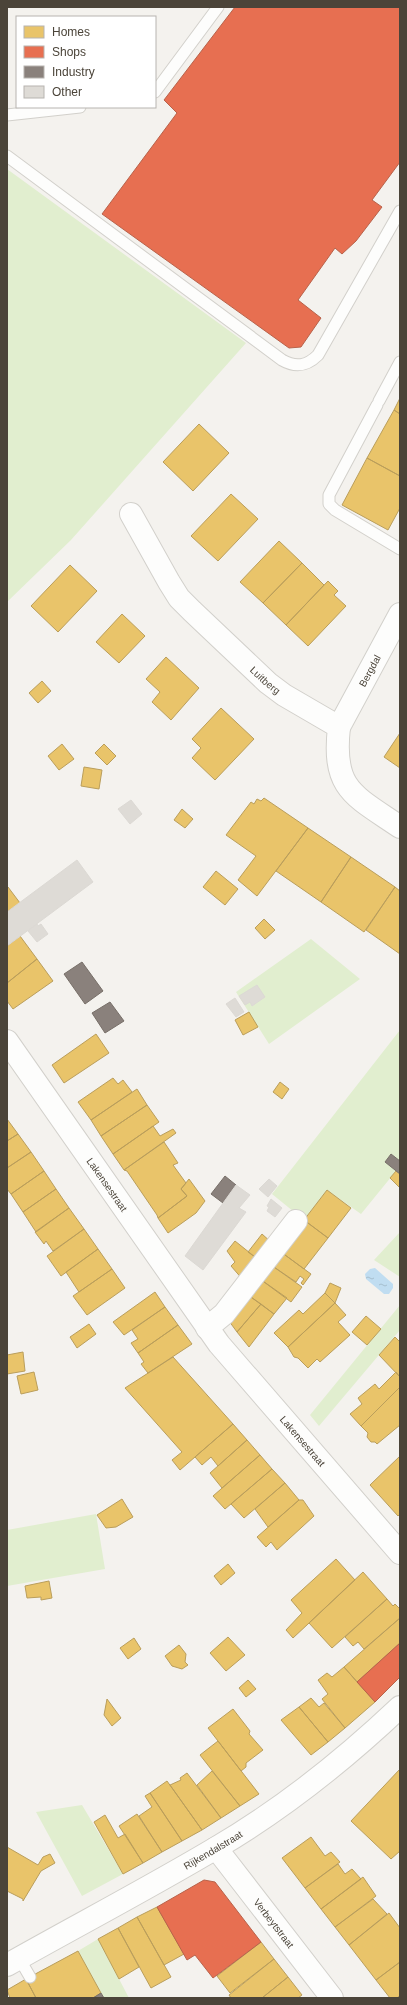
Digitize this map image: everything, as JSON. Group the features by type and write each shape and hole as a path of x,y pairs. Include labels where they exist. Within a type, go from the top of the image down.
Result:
{"street":[{"name":"Luitberg","path":"131,514 179,598 279,691 339,727"},
{"name":"Bergdal","path":"339,727 400,614"},
{"path":"339,727 337,756 340,774 346,784 350,790 367,804 400,827"},
{"name":"Lakensestraat","path":"7,1041 207,1328 238,1368 400,1552"},
{"path":"207,1328 224,1314 296,1221"},
{"name":"Rijkendalstraat","path":"13,1961 216,1848 274,1809 332,1766 400,1707"},
{"name":"Verbeytstraat","path":"216,1848 332,1998"}],"lane":[{"path":"156,91 218,7"},
{"path":"7,115 71,108"},
{"path":"7,156 282,360 298,365 305,364 318,355 400,211"},
{"path":"400,362 329,495 329,504 335,510 400,549"},
{"path":"13,1961 30,1977"}],"green space":[{"path":"7,169 246,343 71,540 7,602"},
{"path":"311,939 360,979 269,1044 236,992"},
{"path":"400,1030 400,1161 391,1154 386,1162 396,1171 361,1214 327,1190 304,1220 272,1194"},
{"path":"400,1232 400,1277 374,1260"},
{"path":"400,1305 400,1330 319,1426 310,1415"},
{"path":"96,1514 105,1569 7,1586 7,1530"},
{"path":"82,1805 123,1874 82,1896 36,1812"},
{"path":"98,1939 129,1998 104,1998 78,1951"}],"water":[{"path":"375,1268 393,1284 393,1288 389,1294 384,1294 366,1279 365,1274 370,1269"}],"building: Homes":[{"path":"400,398 400,414 394,410"},
{"path":"394,410 400,414 400,476 367,458"},
{"path":"199,424 229,453 193,491 163,462"},
{"path":"367,458 400,476 400,508 388,530 342,505"},
{"path":"231,494 258,519 218,561 191,536"},
{"path":"279,541 302,563 263,603 240,582"},
{"path":"302,563 324,585 286,625 263,603"},
{"path":"70,565 97,591 58,632 31,606"},
{"path":"328,581 338,591 334,595 346,606 308,646 286,625"},
{"path":"122,614 145,636 119,663 96,642"},
{"path":"166,657 199,688 171,720 152,702 160,692 146,679"},
{"path":"42,681 51,691 38,703 29,693"},
{"path":"221,708 254,739 215,780 192,758 201,748 192,739"},
{"path":"400,733 400,768 384,757"},
{"path":"62,744 74,759 59,770 48,756"},
{"path":"104,744 116,756 107,765 95,753"},
{"path":"84,767 102,770 99,789 81,786"},
{"path":"264,798 308,828 257,896 238,880 256,856 226,835 251,802 254,804 257,799 261,801"},
{"path":"182,809 193,819 185,828 174,820"},
{"path":"308,828 351,857 321,902 276,871"},
{"path":"351,857 395,887 364,932 321,902"},
{"path":"216,871 238,889 225,905 203,887"},
{"path":"8,887 20,903 7,912 7,888"},
{"path":"395,887 400,891 400,954 366,930"},
{"path":"264,919 275,930 265,939 255,928"},
{"path":"20,936 37,959 7,983 7,946"},
{"path":"37,959 53,981 13,1009 7,1001 7,983"},
{"path":"249,1012 258,1027 243,1035 235,1020"},
{"path":"96,1034 109,1053 64,1083 52,1065"},
{"path":"113,1078 118,1084 123,1080 132,1092 91,1120 78,1102"},
{"path":"280,1082 289,1089 282,1099 273,1092"},
{"path":"137,1089 147,1105 101,1136 91,1120"},
{"path":"147,1105 159,1122 113,1154 101,1136"},
{"path":"7,1119 18,1134 7,1141"},
{"path":"153,1126 160,1136 173,1129 176,1133 124,1170 113,1154"},
{"path":"18,1134 31,1152 7,1168 7,1141"},
{"path":"164,1142 178,1163 173,1165 186,1183 181,1189 187,1196 158,1218 127,1171 124,1170"},
{"path":"31,1152 44,1171 11,1194 7,1189 7,1168"},
{"path":"44,1171 56,1189 23,1212 11,1194"},
{"path":"396,1171 400,1174 400,1188 390,1178"},
{"path":"189,1179 205,1201 196,1213 168,1233 158,1218 187,1196 181,1189"},
{"path":"56,1189 69,1208 36,1232 23,1212"},
{"path":"327,1190 351,1208 328,1238 304,1220"},
{"path":"69,1208 84,1229 53,1251 46,1241 44,1244 35,1232"},
{"path":"304,1220 328,1238 304,1269 281,1252"},
{"path":"84,1229 98,1249 61,1276 47,1256"},
{"path":"262,1234 272,1243 259,1260 248,1252"},
{"path":"235,1241 260,1261 244,1281 231,1266 235,1262 227,1251"},
{"path":"98,1249 112,1269 79,1292 66,1272"},
{"path":"281,1252 311,1274 303,1285 301,1283 304,1279 300,1276 296,1282 271,1265"},
{"path":"271,1265 302,1287 291,1302 260,1279"},
{"path":"112,1269 125,1288 87,1315 73,1296"},
{"path":"260,1279 287,1298 274,1314 248,1295"},
{"path":"330,1283 341,1288 335,1303 325,1293"},
{"path":"155,1292 165,1307 124,1335 113,1322"},
{"path":"325,1293 335,1303 288,1347 274,1333 299,1310 303,1314"},
{"path":"248,1295 261,1304 237,1332 229,1321"},
{"path":"335,1303 346,1315 338,1322 350,1335 320,1362 317,1359 308,1368 298,1358 294,1357 288,1347"},
{"path":"261,1304 274,1314 249,1347 237,1332"},
{"path":"165,1307 178,1325 138,1353 131,1343 138,1339 132,1330"},
{"path":"366,1316 381,1329 367,1345 352,1332"},
{"path":"89,1324 96,1334 77,1348 70,1337"},
{"path":"178,1325 192,1344 148,1373 141,1364 144,1362 138,1353"},
{"path":"395,1337 400,1342 400,1377 379,1355"},
{"path":"23,1352 25,1371 7,1374 7,1355"},
{"path":"173,1357 233,1424 180,1470 172,1460 182,1452 125,1388"},
{"path":"34,1372 38,1390 21,1394 17,1376"},
{"path":"396,1372 400,1377 400,1387 361,1426 350,1414 362,1404 358,1398 375,1384 379,1389"},
{"path":"400,1387 400,1425 377,1444 375,1442 371,1442 367,1437 368,1433 361,1426"},
{"path":"233,1424 247,1440 218,1466 211,1457 202,1465 195,1457"},
{"path":"247,1440 260,1455 222,1488 210,1473"},
{"path":"260,1455 272,1469 225,1509 213,1496"},
{"path":"400,1456 400,1514 398,1516 370,1485"},
{"path":"272,1469 285,1483 244,1518 231,1504"},
{"path":"285,1483 299,1500 268,1527 255,1509"},
{"path":"122,1499 133,1517 116,1527 106,1528 97,1515"},
{"path":"299,1500 303,1500 314,1516 277,1550 271,1542 266,1547 257,1537"},
{"path":"336,1559 355,1580 293,1638 286,1630 302,1613 291,1600"},
{"path":"228,1564 235,1573 221,1585 214,1576"},
{"path":"363,1572 387,1599 332,1648 309,1623"},
{"path":"49,1581 52,1598 41,1600 41,1597 27,1598 25,1586"},
{"path":"387,1599 393,1606 395,1604 400,1609 400,1618 364,1649 358,1642 353,1646 345,1637"},
{"path":"400,1618 400,1643 357,1682 344,1667"},
{"path":"228,1637 245,1655 226,1671 210,1653"},
{"path":"134,1638 141,1649 128,1659 120,1648"},
{"path":"179,1645 186,1654 185,1662 188,1665 182,1669 172,1666 165,1656"},
{"path":"344,1667 375,1702 345,1728 322,1699 328,1694 318,1680 327,1673 332,1677"},
{"path":"248,1680 256,1689 246,1697 239,1688"},
{"path":"311,1698 319,1707 324,1703 345,1728 328,1742 299,1707"},
{"path":"107,1699 121,1718 112,1726 104,1715"},
{"path":"299,1707 328,1742 311,1755 281,1720"},
{"path":"233,1709 250,1731 249,1734 263,1750 246,1763 246,1767 241,1771 208,1728"},
{"path":"218,1741 259,1794 240,1806 200,1755"},
{"path":"400,1769 400,1851 391,1859 351,1821"},
{"path":"212,1771 240,1806 221,1818 197,1785"},
{"path":"187,1773 221,1818 202,1830 170,1785 181,1780 180,1778"},
{"path":"167,1781 202,1830 182,1841 150,1793"},
{"path":"150,1793 182,1841 162,1852 139,1816 152,1807 145,1796"},
{"path":"137,1814 162,1852 143,1863 119,1826"},
{"path":"105,1815 118,1838 125,1834 143,1863 123,1874 94,1822"},
{"path":"311,1837 325,1856 331,1852 340,1862 305,1888 282,1858"},
{"path":"7,1847 38,1865 43,1857 50,1854 55,1863 41,1871 23,1901 23,1899 7,1891"},
{"path":"338,1864 345,1874 352,1869 361,1879 321,1909 305,1888"},
{"path":"363,1877 376,1896 335,1927 321,1909"},
{"path":"373,1899 387,1914 349,1945 335,1927"},
{"path":"157,1907 184,1954 164,1965 137,1917"},
{"path":"389,1913 400,1928 400,1962 376,1980 349,1945"},
{"path":"137,1917 171,1977 151,1988 118,1928"},
{"path":"118,1928 139,1967 119,1979 98,1939"},
{"path":"261,1942 274,1959 230,1993 217,1976"},
{"path":"78,1951 101,1993 93,1998 36,1998 26,1979"},
{"path":"274,1959 288,1977 262,1998 231,1998 229,1995"},
{"path":"400,1962 400,1995 397,1998 390,1998 376,1980"},
{"path":"288,1977 302,1995 298,1998 262,1998"},
{"path":"26,1979 36,1998 10,1998 7,1990"}],"building: Shops":[{"path":"235,7 400,7 400,162 372,200 382,207 356,241 342,254 335,248 298,300 321,318 301,347 289,348 102,214 177,113 164,100"},
{"path":"400,1643 400,1677 375,1702 357,1682"},
{"path":"204,1880 215,1882 261,1942 213,1978 195,1955 187,1960 157,1907"}],"building: Industry":[{"path":"82,962 103,991 85,1004 64,974"},
{"path":"110,1002 124,1021 105,1033 92,1013"},
{"path":"391,1154 400,1161 400,1174 385,1162"},
{"path":"225,1176 236,1185 223,1203 211,1194"},
{"path":"101,1993 104,1998 93,1998"}],"building: Other":[{"path":"131,800 142,814 130,824 118,809"},
{"path":"77,860 93,882 7,946 7,912"},
{"path":"37,924 38,926 41,924 48,934 37,942 28,931"},
{"path":"257,985 265,997 252,1006 250,1002 245,1005 239,996"},
{"path":"235,998 244,1012 236,1017 226,1004"},
{"path":"269,1179 277,1186 268,1197 259,1189"},
{"path":"236,1185 250,1195 239,1208 246,1212 203,1270 185,1256"},
{"path":"271,1199 282,1208 275,1217 267,1211 269,1207 267,1206"}]}
